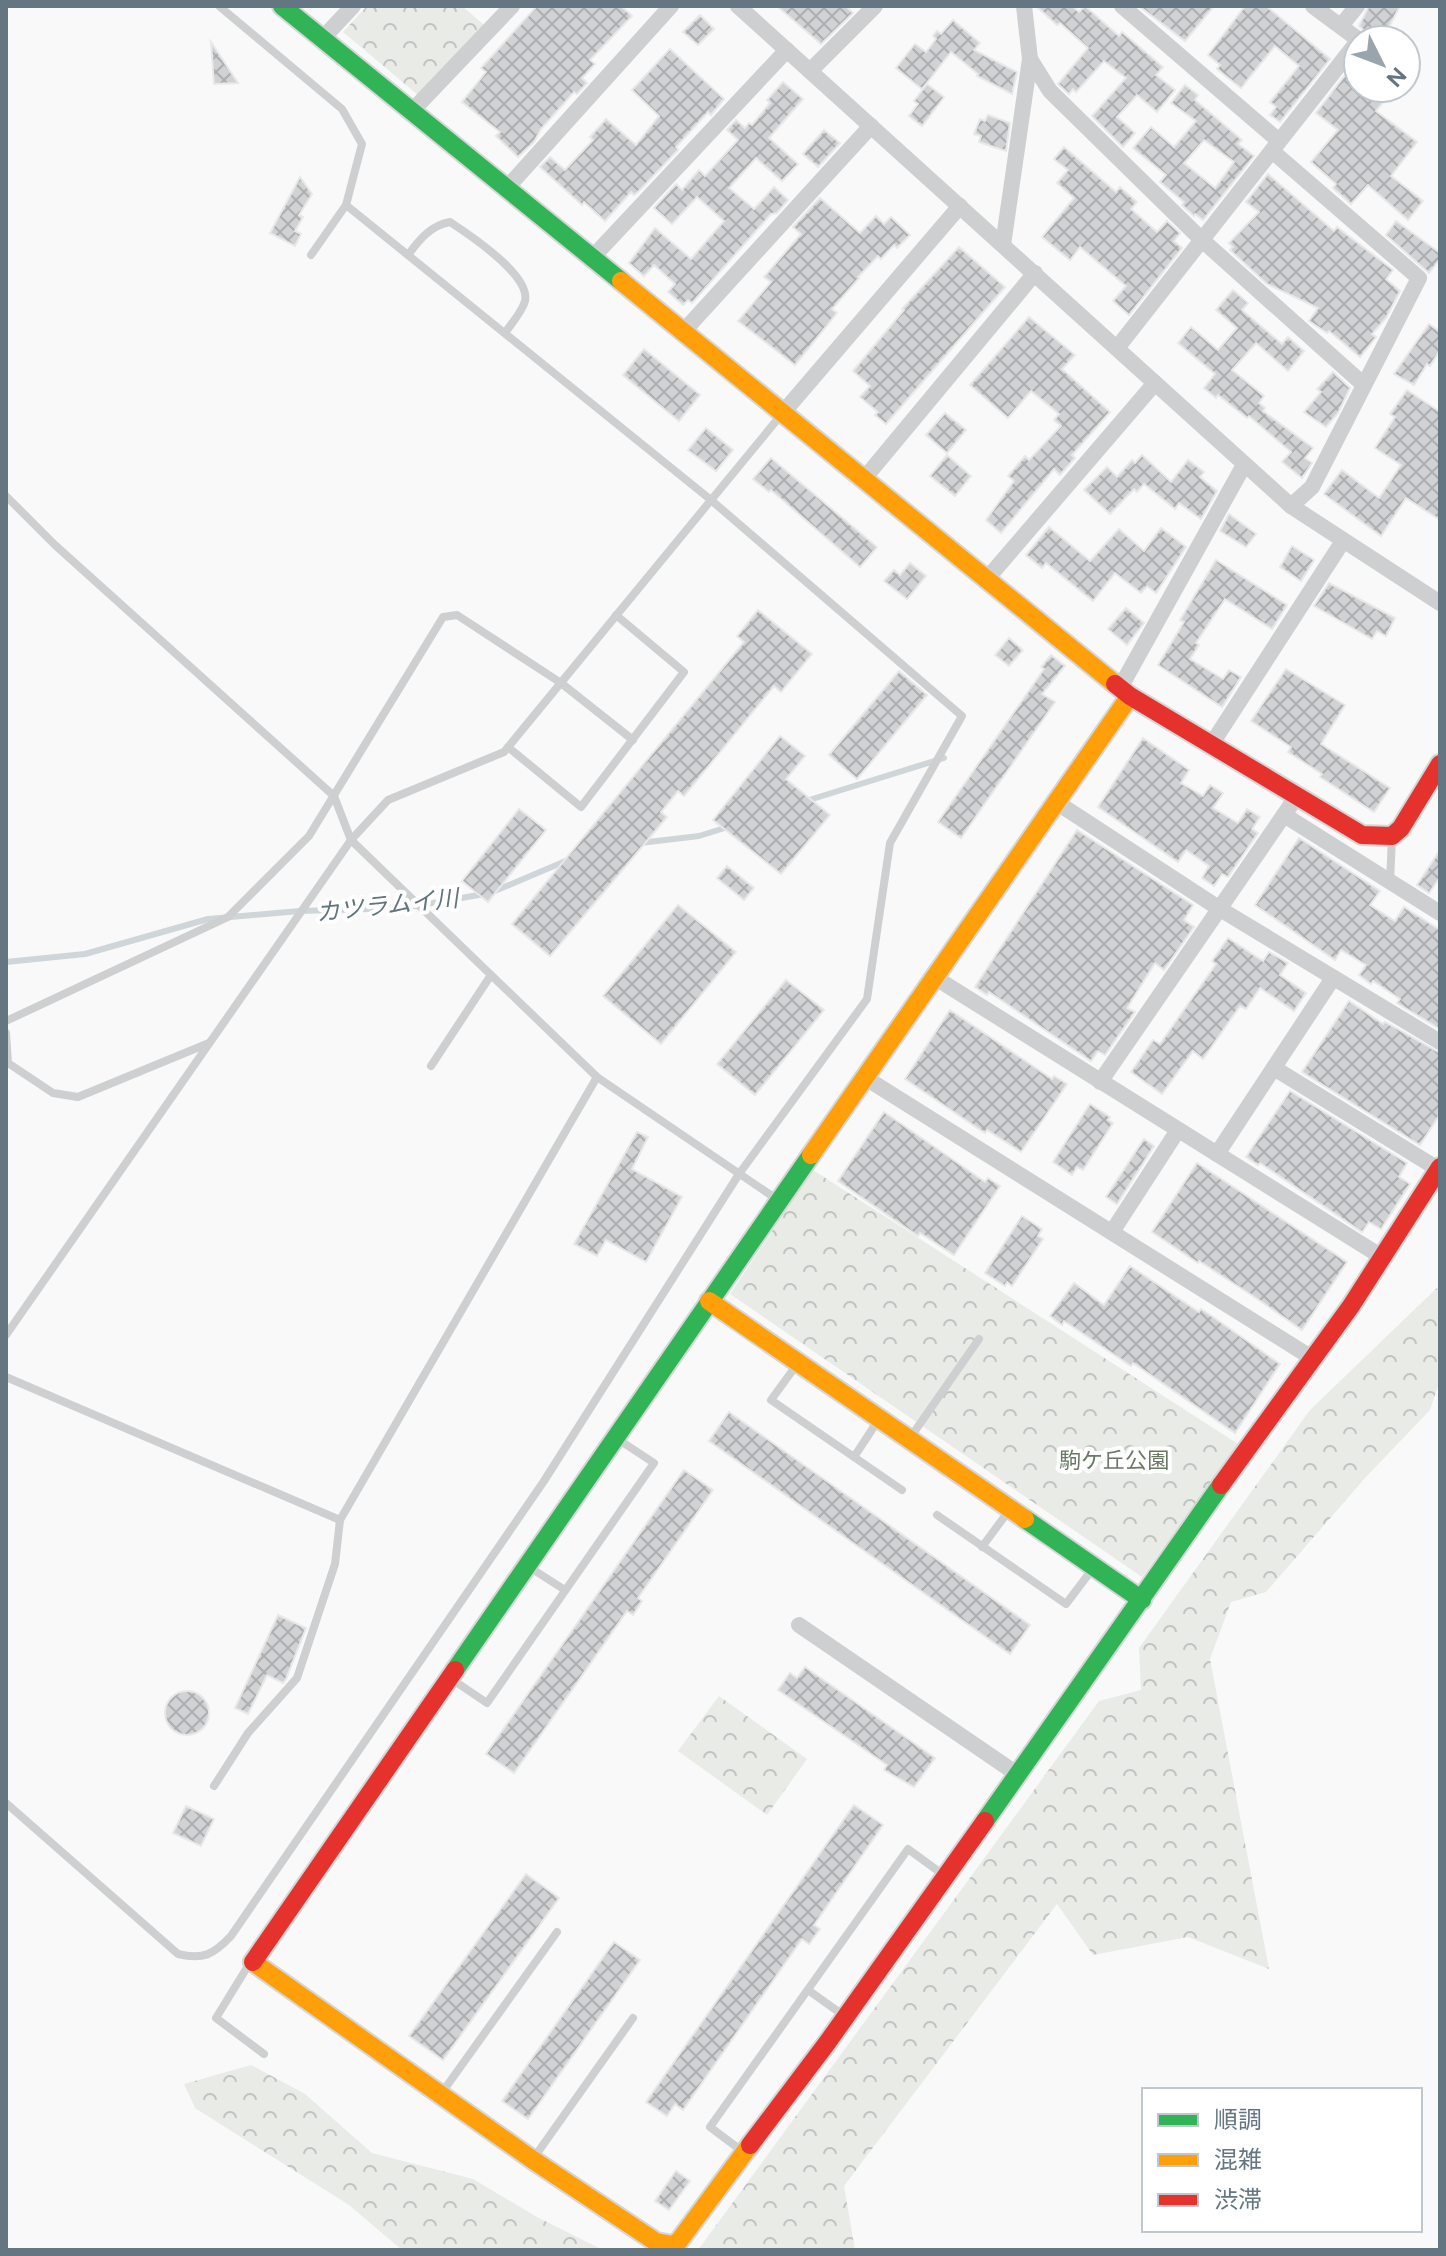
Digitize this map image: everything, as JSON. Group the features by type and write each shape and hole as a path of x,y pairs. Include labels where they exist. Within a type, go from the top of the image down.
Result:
{"street":[{"path":"282,6 1125,692 1362,835 1392,836 1401,828 1434,790 1440,764"},
{"path":"322,39 353,6"},
{"path":"411,112 512,6"},
{"path":"506,189 671,6"},
{"path":"738,6 1291,506 1440,603"},
{"path":"810,71 875,6"},
{"path":"1003,245 1030,59 1024,6"},
{"path":"1122,6 1419,278 1312,487 1291,506"},
{"path":"1313,6 1341,26 1357,6"},
{"path":"591,259 787,50"},
{"path":"1030,59 1050,91 1202,240 1364,385"},
{"path":"1117,348 1342,61"},
{"path":"682,333 871,126"},
{"path":"781,415 960,206"},
{"path":"863,480 1035,273"},
{"path":"986,580 1155,383"},
{"path":"1244,465 1125,692 1056,802 251,1961 533,2160 656,2242 673,2245 679,2241 946,1876 1351,1306 1437,1178 1274,1068"},
{"path":"1211,745 1343,541"},
{"path":"1100,1082 1297,796"},
{"path":"1056,802 1220,909 1440,1042"},
{"path":"1284,815 1440,913"},
{"path":"934,977 1382,1257"},
{"path":"1217,1154 1333,978"},
{"path":"864,1077 1312,1358"},
{"path":"1112,1232 1178,1130"},
{"path":"709,1301 1142,1600"},
{"path":"799,1625 1017,1774"}],"lane":[{"path":"219,6 342,109 362,144 346,205 311,255"},
{"path":"6,1803 178,1954 197,1959 218,1950 231,1936 544,1481 739,1174 867,999 890,843 962,716 711,500 346,205"},
{"path":"408,255 422,238 440,224 450,222 462,230 516,274 524,287 525,301 505,333"},
{"path":"6,1335 351,840 388,800 504,752 781,415"},
{"path":"6,496 55,545 334,796 351,840 597,1077 778,1200"},
{"path":"6,1021 228,917 309,836 443,617 457,615 561,683 633,740"},
{"path":"508,747 581,807 684,672 616,615"},
{"path":"1390,882 1392,836"},
{"path":"431,1066 491,975"},
{"path":"6,1033 8,1063 53,1093 78,1097 210,1043"},
{"path":"214,1786 248,1733 297,1678 335,1564 340,1520 597,1077"},
{"path":"909,1439 979,1339"},
{"path":"798,1363 771,1400 902,1490"},
{"path":"6,1377 340,1520"},
{"path":"854,1457 880,1419"},
{"path":"449,1677 487,1703 654,1463 615,1437"},
{"path":"982,1547 1010,1509"},
{"path":"937,1515 1066,1604 1094,1567"},
{"path":"528,1566 565,1590"},
{"path":"744,2152 710,2127 908,1849 946,1876"},
{"path":"440,2095 557,1932"},
{"path":"251,1961 216,2018 264,2054"},
{"path":"808,1990 845,2017"},
{"path":"533,2160 633,2018"}],"green space":[{"path":"367,6 462,6 484,25 418,95 343,32"},
{"name":"駒ケ丘公園","path":"813,1170 1238,1444 1142,1577 730,1294"},
{"path":"1440,1285 1440,1380 1430,1410 1365,1478 1266,1592 1231,1602 1210,1659 1269,1969 1188,1937 1093,1955 1057,1904 844,2186 855,2250 698,2250 1099,1701 1141,1690 1139,1648 1310,1410"},
{"path":"719,1696 807,1759 767,1815 678,1751"},
{"path":"251,2065 305,2094 372,2153 473,2179 537,2217 603,2250 402,2250 349,2205 195,2108 184,2084"}],"building":[{"path":"537,6 621,6 632,16 590,60 595,64 582,78 587,83 577,94 574,92 518,157 496,136 500,132 462,102 486,72 481,68"},
{"path":"777,6 846,6 853,13 821,44"},
{"path":"1036,6 1072,6 1079,12 1085,6 1119,36 1122,32 1163,67 1156,75 1175,90 1157,112 1137,95 1117,117 1135,133 1123,147 1092,116 1126,78 1104,61 1076,92 1073,89 1069,94 1058,84 1088,48"},
{"path":"1139,6 1214,6 1185,41"},
{"path":"1245,6 1266,6 1330,59 1280,122 1270,115 1276,107 1270,102 1299,66 1275,46 1241,88 1217,69 1220,65 1208,55"},
{"path":"1369,6 1400,6 1390,24 1360,24"},
{"path":"700,15 714,29 698,45 683,32"},
{"path":"953,20 980,43 974,50 1017,72 1012,94 977,76 951,52 922,89 896,68 915,44 926,52 936,39 933,36 937,31 941,34"},
{"path":"211,42 238,83 214,84"},
{"path":"670,49 724,99 711,115 708,112 676,147 678,150 638,192 634,195 631,192 605,221 540,167 550,157 565,170 593,140 590,137 606,119 636,145 659,116 632,90"},
{"path":"1342,79 1342,104 1382,104 1376,111 1417,142 1391,176 1423,201 1408,220 1368,185 1351,204 1333,188 1336,184 1311,162 1338,130 1316,113"},
{"path":"783,82 803,99 769,138 798,164 782,181 756,158 729,188 754,209 774,187 788,200 777,213 771,214 692,303 688,300 683,305 668,292 675,284 654,265 644,276 629,263 655,228 691,259 724,221 697,197 672,224 654,208 676,184 682,190 699,170 705,176 738,140 727,130 736,120 745,128 749,123 752,125 770,103 767,100"},
{"path":"927,84 944,97 922,126 909,116 918,104 914,101"},
{"path":"1185,85 1198,95 1195,100 1242,140 1238,144 1254,156 1203,220 1194,216 1182,205 1184,202 1160,182 1166,175 1133,148 1151,127 1174,147 1196,121 1171,103","holes":["1204,140 1234,162 1215,188 1184,163"]},
{"path":"988,115 1010,123 1006,151 979,142 981,136 974,134 980,119 985,121"},
{"path":"824,130 840,143 818,167 803,154"},
{"path":"1064,147 1116,192 1120,187 1137,202 1131,209 1157,232 1167,221 1180,233 1174,241 1182,248 1129,315 1113,301 1126,286 1080,247 1070,260 1042,237 1074,198 1057,183 1068,170 1054,159"},
{"path":"1268,174 1334,231 1337,227 1393,270 1386,279 1400,291 1386,318 1372,334 1376,337 1360,357 1329,331 1327,333 1309,321 1318,308 1267,284 1230,250 1233,247 1229,243 1259,212 1246,202"},
{"path":"300,177 312,194 299,215 303,217 295,231 301,234 295,246 270,233"},
{"path":"820,198 860,233 876,216 884,224 891,217 910,235 897,248 894,245 881,259 878,256 858,277 832,309 837,313 795,365 738,321 771,282 764,277 801,234 793,227"},
{"path":"1396,221 1440,253 1440,259 1429,273 1386,235"},
{"path":"959,247 1005,287 886,424 875,415 878,412 860,397 870,386 853,371 902,309"},
{"path":"1233,290 1248,303 1242,310 1282,344 1288,337 1304,351 1288,371 1256,343 1232,370 1264,396 1259,403 1265,408 1263,411 1313,448 1305,458 1312,463 1302,478 1282,462 1291,452 1249,416 1247,418 1204,388 1215,374 1178,343 1191,327 1218,350 1237,328 1216,310"},
{"path":"1029,317 1075,355 1062,369 1110,412 1072,455 1075,458 1060,475 1054,469 1001,533 986,520 1014,481 1008,476 1025,456 1029,460 1061,426 1054,420 1059,414 1031,391 1008,418 970,385"},
{"path":"1429,324 1440,332 1440,350 1414,385 1394,374"},
{"path":"644,349 700,395 679,421 623,375"},
{"path":"1333,372 1350,388 1338,413 1326,427 1304,412 1321,392 1317,389"},
{"path":"1407,390 1440,412 1440,520 1406,498 1381,536 1324,494 1342,470 1379,498 1401,465 1375,448 1395,417 1390,414"},
{"path":"945,413 966,430 947,453 926,435"},
{"path":"706,428 733,450 716,471 688,450"},
{"path":"947,455 971,476 955,496 930,476"},
{"path":"1142,455 1171,482 1188,460 1204,472 1200,477 1217,491 1201,519 1179,503 1175,509 1144,484 1137,492 1134,489 1110,514 1084,490 1107,467 1117,477 1132,460 1135,463"},
{"path":"771,458 877,547 860,567 771,490 769,492 753,479"},
{"path":"1229,514 1256,534 1246,547 1220,531"},
{"path":"1049,527 1090,561 1119,529 1144,551 1161,528 1186,547 1156,593 1147,586 1141,593 1115,573 1093,601 1046,563 1042,568 1026,555"},
{"path":"1292,546 1314,560 1301,581 1280,567"},
{"path":"1216,560 1287,605 1272,629 1225,599 1196,643 1199,645 1190,659 1223,679 1229,670 1241,677 1222,707 1158,665 1184,622 1180,620"},
{"path":"910,563 926,576 907,599 884,581 894,570 900,575"},
{"path":"1329,583 1395,618 1386,636 1377,631 1372,639 1314,606"},
{"path":"1126,608 1144,623 1127,645 1108,629"},
{"path":"758,610 812,654 781,692 774,686 684,796 678,791 661,812 667,817 550,956 512,924 744,642 737,636"},
{"path":"1009,638 1023,650 1009,666 995,655"},
{"path":"1051,655 1065,666 1042,694 1055,702 961,838 938,822"},
{"path":"1286,669 1345,705 1321,744 1390,788 1374,812 1320,777 1322,774 1288,752 1291,747 1251,721"},
{"path":"899,671 927,695 857,779 829,755"},
{"path":"780,736 805,756 786,779 830,815 781,874 713,820"},
{"path":"1143,738 1189,770 1181,783 1203,796 1210,785 1223,793 1213,808 1238,823 1247,809 1260,817 1252,829 1258,833 1228,877 1222,874 1214,886 1202,878 1209,866 1186,850 1178,862 1098,807"},
{"path":"519,809 546,830 488,902 462,881"},
{"path":"1077,830 1193,905 1184,920 1194,927 1164,970 1155,963 1127,1008 1135,1012 1105,1055 1098,1051 1091,1061 989,992 987,995 975,987"},
{"path":"1299,838 1380,891 1370,905 1395,921 1404,907 1440,930 1440,1029 1397,1003 1400,999 1373,981 1371,984 1359,975 1366,965 1341,950 1335,960 1255,905"},
{"path":"1440,850 1440,877 1429,893 1417,885"},
{"path":"727,866 754,888 744,900 717,878"},
{"path":"678,905 736,952 661,1044 603,996"},
{"path":"1228,938 1263,961 1269,952 1288,963 1280,975 1306,993 1294,1011 1260,988 1246,1009 1240,1006 1203,1059 1193,1051 1162,1094 1131,1072 1153,1040 1160,1044 1216,964 1212,961"},
{"path":"786,980 824,1010 755,1095 717,1064"},
{"path":"1349,1001 1383,1024 1385,1022 1440,1053 1440,1114 1420,1145 1302,1072"},
{"path":"950,1010 1052,1079 1054,1076 1067,1084 1021,1152 987,1130 985,1133 905,1079"},
{"path":"1290,1091 1407,1163 1399,1177 1410,1184 1381,1229 1369,1222 1362,1232 1260,1163 1258,1165 1246,1157"},
{"path":"1090,1104 1110,1117 1108,1120 1113,1123 1083,1170 1077,1167 1072,1175 1053,1162"},
{"path":"884,1112 985,1182 988,1178 1000,1186 954,1255 920,1233 918,1236 838,1181"},
{"path":"637,1132 648,1137 632,1169 682,1197 646,1262 606,1240 597,1256 574,1244"},
{"path":"1144,1139 1154,1146 1117,1204 1106,1197"},
{"path":"1197,1163 1347,1262 1302,1330 1152,1232"},
{"path":"1022,1216 1042,1229 1038,1236 1043,1239 1012,1286 1007,1282 1005,1286 985,1273"},
{"path":"1130,1266 1199,1312 1201,1309 1280,1364 1235,1433 1133,1363 1131,1366 1064,1321 1062,1325 1050,1316 1074,1283 1104,1305"},
{"path":"729,1412 1030,1625 1010,1654 709,1441"},
{"path":"684,1470 713,1490 638,1598 642,1601 633,1615 627,1611 514,1773 486,1754"},
{"path":"278,1615 306,1628 286,1679 283,1683 267,1675 248,1714 235,1708"},
{"path":"805,1667 935,1758 914,1787 884,1770 887,1765 778,1690 790,1673 797,1678"},
{"path":"187,1691 202,1698 209,1713 202,1728 187,1735 172,1728 165,1713 172,1698"},
{"path":"854,1805 883,1825 814,1925 820,1929 809,1944 802,1939 683,2110 675,2104 667,2116 646,2102"},
{"path":"186,1806 214,1819 201,1846 173,1833"},
{"path":"526,1874 559,1898 443,2060 409,2036"},
{"path":"614,1942 640,1960 528,2119 502,2101"},
{"path":"676,2171 690,2181 669,2210 655,2201"}],"waterway":[{"name":"カツラムイ川","path":"806,801 944,758"},
{"name":"カツラムイ川","path":"640,843 699,836 731,826"},
{"name":"カツラムイ川","path":"6,962 85,954 208,919 300,911 404,908 490,893 568,860"}],"traffic: fast":[{"path":"282,6 621,281"},
{"path":"455,1670 811,1155"},
{"path":"985,1821 1221,1485"},
{"path":"1025,1519 1142,1600"}],"traffic: slow":[{"path":"621,281 1115,684"},
{"path":"811,1155 1130,696"},
{"path":"709,1301 1025,1519"},
{"path":"253,1962 533,2160 656,2242 673,2245 679,2241 750,2145"}],"traffic: jam":[{"path":"1115,684 1130,696 1362,835 1392,836 1401,828 1440,764"},
{"path":"1221,1485 1351,1306 1440,1167"},
{"path":"253,1962 455,1670"},
{"path":"750,2145 827,2043 985,1821"}]}
